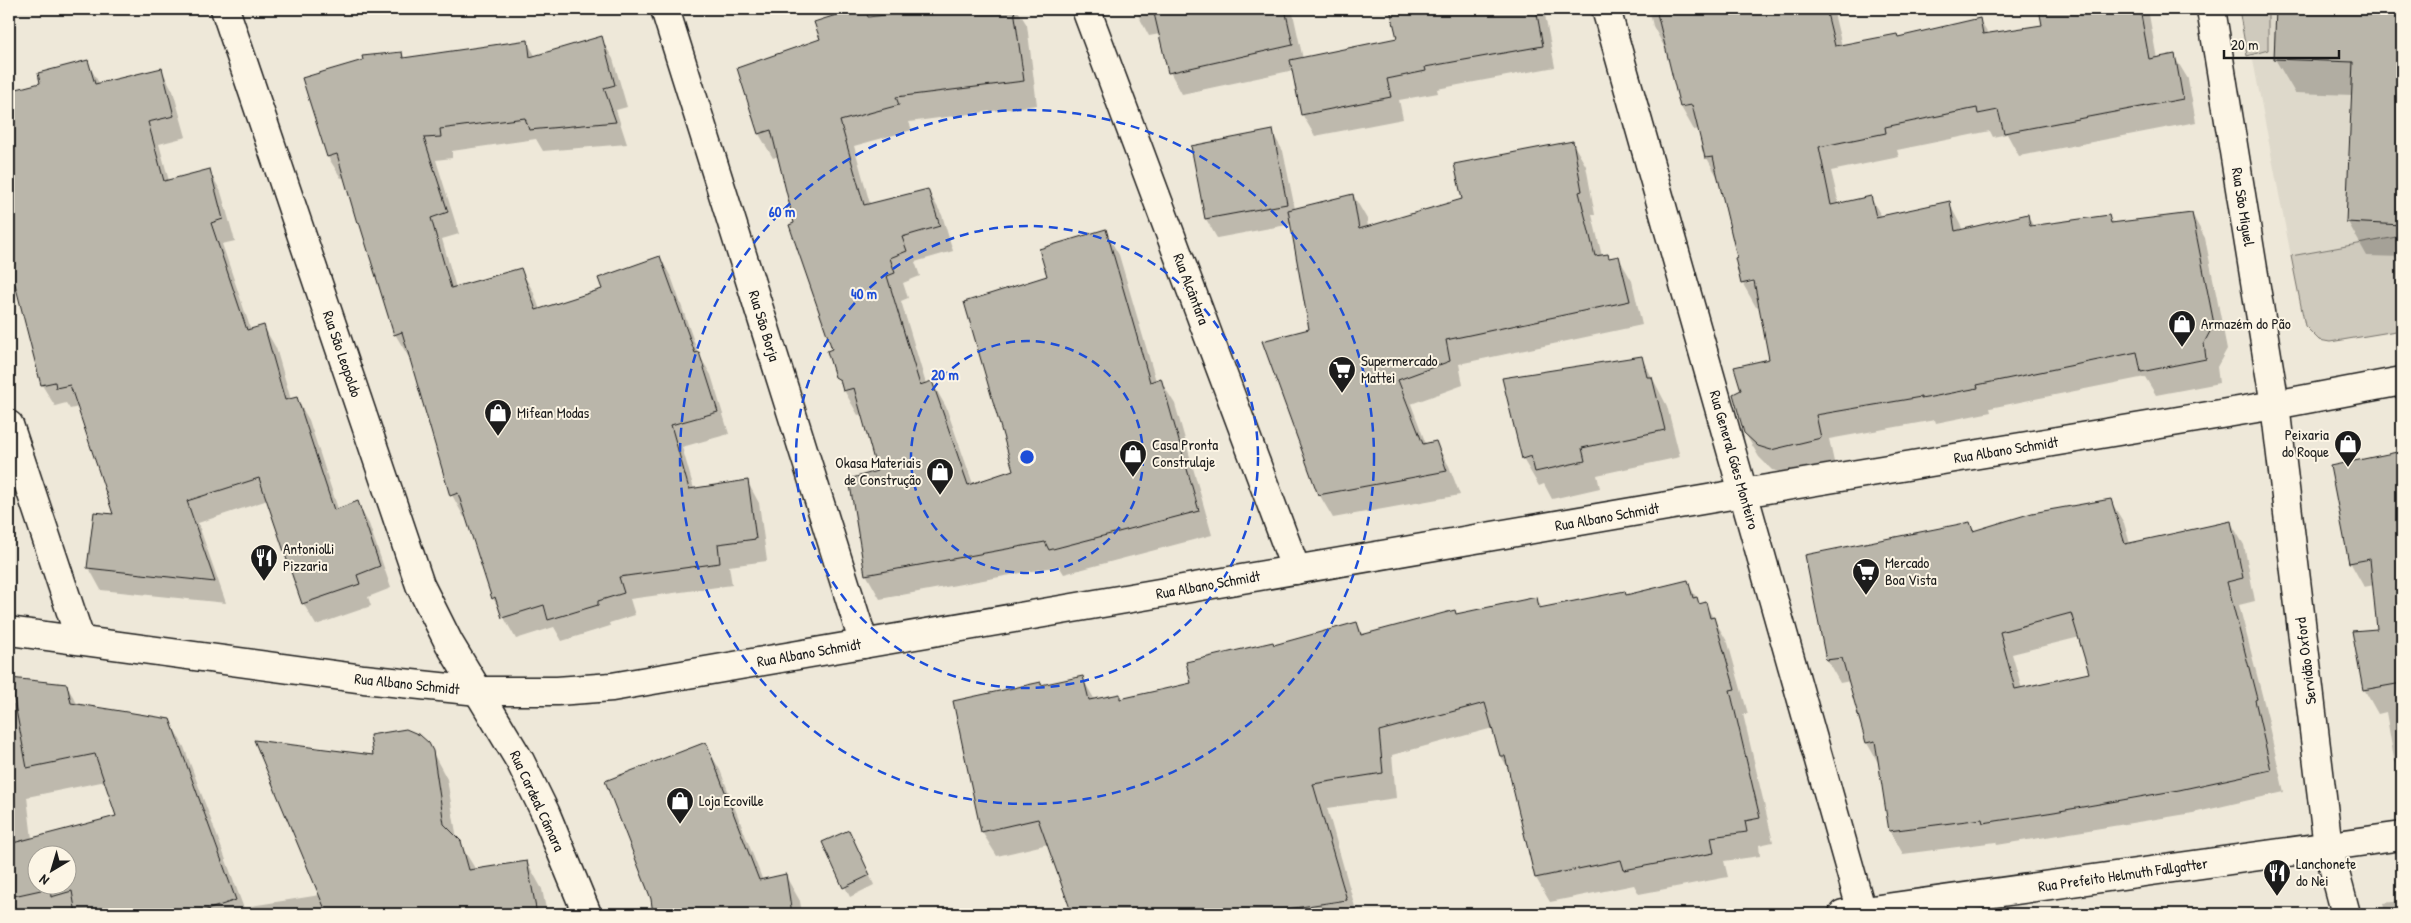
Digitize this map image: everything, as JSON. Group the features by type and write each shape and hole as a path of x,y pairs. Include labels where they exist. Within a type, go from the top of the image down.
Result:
{"street":[{"name":"Rua São Leopoldo","path":"225,9 420,585 449,643 478,691"},
{"name":"Rua São Borja","path":"666,9 864,644"},
{"name":"Rua Alcântara","path":"1086,9 1296,570"},
{"name":"Rua General Góes Monteiro","path":"1606,9 1743,493 1852,913"},
{"name":"Rua São Miguel","path":"2212,9 2275,405"},
{"name":"Rua Albano Schmidt","path":"9,631 80,639 364,679 478,691 557,691 612,687 1743,493 2275,405 2402,381"},
{"name":"Servidão Oxford","path":"2275,405 2328,847 2346,914"},
{"path":"9,425 80,639"},
{"name":"Rua Cardeal Câmara","path":"478,691 520,761 544,812 587,914"},
{"name":"Rua Prefeito Helmuth Fallgatter","path":"1852,913 1923,909 2402,836"}],"shaded area":[{"path":"2239,9 2268,9 2268,50 2247,56"},
{"path":"2243,9 2402,9 2402,236 2291,256"},
{"path":"2402,236 2402,330 2330,342 2319,340 2305,326 2291,256"}],"building":[{"path":"855,9 865,9 868,17 938,9 1014,9 1024,81 896,97 899,105 840,121 864,205 928,189 940,226 902,237 907,251 890,258 895,273 887,276 920,385 932,381 968,485 1013,470 964,302 1047,276 1039,249 1106,229 1150,382 1161,378 1199,511 1049,550 1045,542 865,575 849,479 877,471 854,388 843,391 840,380 835,377 827,351 832,349 789,225 794,223 771,130 758,134 737,68 820,39 814,22"},
{"path":"1153,9 1285,9 1293,45 1168,73"},
{"path":"1390,9 1536,9 1543,46 1425,67 1426,71 1387,79 1391,97 1301,115 1290,60 1397,38"},
{"path":"1656,9 1826,9 1835,46 1897,34 1898,37 1980,18 1983,34 2042,25 2039,9 2140,9 2149,59 2175,54 2183,99 2004,133 1998,110 1978,114 1977,108 1885,127 1886,133 1819,147 1831,205 1871,196 1876,217 1950,201 1955,231 2028,214 2030,226 2109,215 2111,223 2192,213 2214,324 2204,343 2206,359 2141,372 2137,352 1977,385 1978,388 1816,415 1821,438 1771,450 1758,446 1744,433 1733,394 1741,390 1734,367 1769,359 1754,281 1741,284 1735,258 1737,257 1713,157 1705,158 1692,105 1680,107"},
{"path":"2276,9 2402,9 2402,225 2346,222 2353,62 2274,59"},
{"path":"602,36 615,85 604,88 616,122 529,130 525,118 440,129 441,137 424,138 448,212 431,218 451,288 521,268 536,310 602,289 598,278 660,256 695,353 699,352 718,412 671,425 689,489 748,480 756,539 718,544 720,563 619,577 624,593 598,601 598,605 548,620 544,605 502,618 495,597 492,599 458,493 450,496 402,332 394,335 359,222 357,223 337,154 327,157 302,78 363,60 362,56 402,52 403,58 528,40 530,57"},
{"path":"88,60 95,84 162,68 174,116 148,122 164,181 210,169 223,219 211,223 247,330 264,325 285,400 297,397 334,510 358,501 380,566 357,575 360,584 302,604 259,478 187,501 215,582 87,568 94,512 113,514 70,385 56,388 55,382 41,385 15,284 12,285 9,260 9,91 40,83 38,73"},
{"path":"1273,130 1287,204 1205,219 1191,146"},
{"path":"1573,141 1582,191 1579,192 1595,256 1608,254 1609,258 1619,256 1630,301 1446,340 1450,361 1398,380 1423,444 1436,441 1447,471 1318,495 1262,341 1309,329 1288,210 1353,194 1359,229 1462,199 1454,164"},
{"path":"1642,356 1647,377 1652,377 1665,430 1582,448 1585,461 1535,472 1531,456 1522,459 1502,378"},
{"path":"2402,451 2402,683 2363,690 2352,631 2377,629 2370,559 2349,563 2330,466"},
{"path":"2111,499 2125,544 2231,521 2243,578 2227,582 2257,699 2255,700 2271,770 2179,790 2054,812 1983,823 1982,819 1889,831 1875,741 1866,743 1842,658 1826,660 1805,555 1970,522 1973,531 2032,513","holes":["2071,613 2089,673 2015,689 2000,632"]},
{"path":"1688,580 1693,598 1697,597 1699,604 1706,602 1710,618 1714,617 1735,689 1730,690 1760,818 1745,821 1747,832 1711,837 1714,853 1624,870 1621,860 1535,878 1505,756 1500,756 1485,703 1379,731 1383,773 1313,784 1347,900 1254,914 1072,914 1038,819 981,832 953,701 1041,682 1041,685 1083,676 1089,700 1120,694 1120,699 1191,683 1186,662 1273,642 1274,645 1357,622 1361,635 1455,610 1456,614 1537,597 1539,608 1625,591 1626,595"},
{"path":"10,678 67,684 71,703 170,719 236,900 195,914 76,914 73,896 78,896 78,846 28,846 28,893 9,897 9,844 116,816 95,754 27,768"},
{"path":"406,729 420,735 429,743 433,751 444,824 461,841 469,870 527,861 537,914 327,914 254,740 373,755 370,735"},
{"name":"Loja Ecoville","path":"706,742 759,880 786,874 792,914 653,914 651,899 605,781"},
{"path":"849,830 870,875 843,888 822,842"}],"place":[{"name":"Armazém do Pão","path":"2182,348"},
{"name":"Supermercado Mattei","path":"1342,394"},
{"name":"Mifean Modas","path":"498,437"},
{"name":"Peixaria do Roque","path":"2348,468"},
{"name":"Casa Pronta Construlaje","path":"1133,478"},
{"name":"Okasa Materiais de Construção","path":"940,496"},
{"name":"Antoniolli Pizzaria","path":"264,582"},
{"name":"Mercado Boa Vista","path":"1866,596"},
{"name":"Loja Ecoville","path":"680,825"},
{"name":"Lanchonete do Nei","path":"2277,897"}]}
